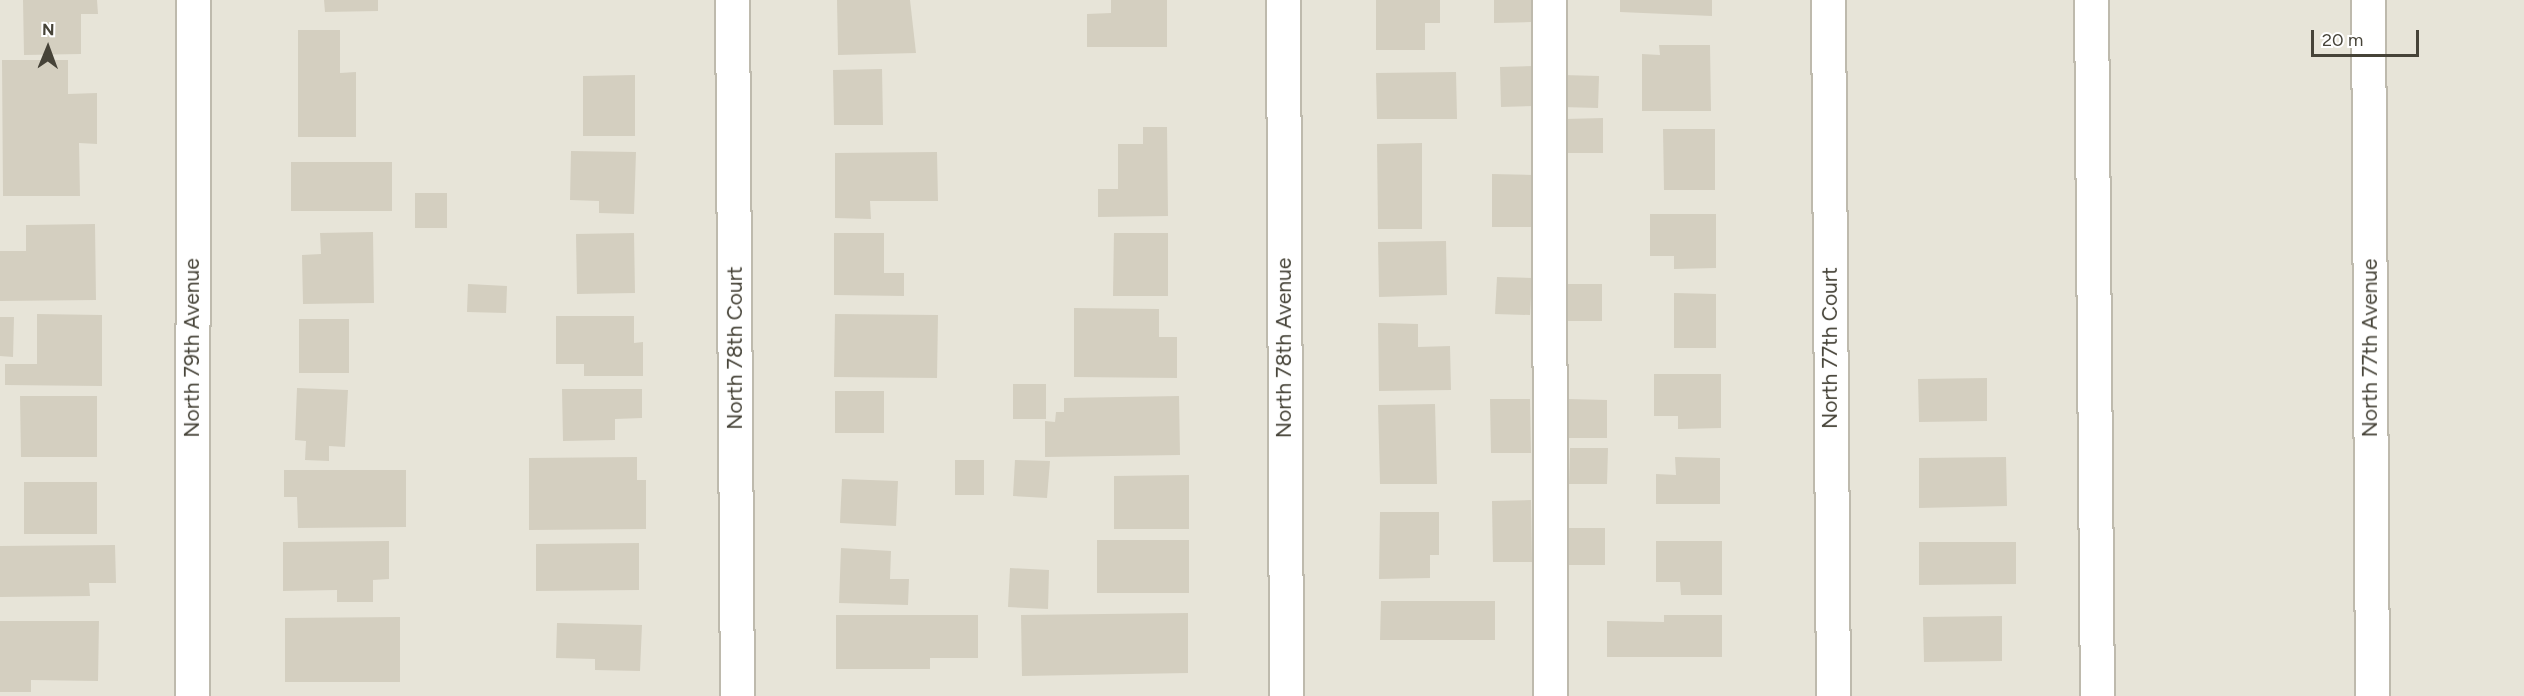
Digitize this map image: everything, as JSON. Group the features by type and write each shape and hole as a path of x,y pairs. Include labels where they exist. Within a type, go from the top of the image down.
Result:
{"street":[{"name":"North 79th Avenue","path":"192,696 193,0"},
{"name":"North 78th Court","path":"732,0 738,696"},
{"name":"North 78th Avenue","path":"1283,0 1286,696"},
{"path":"1549,0 1550,696"},
{"name":"North 77th Court","path":"1828,0 1833,696"},
{"path":"2091,0 2097,696"},
{"name":"North 77th Avenue","path":"2368,0 2372,696"}],"shaded area":[{"path":"0,0 2524,0 2524,696 0,696"}],"building":[{"path":"23,0 97,0 98,14 81,14 81,54 24,55"},
{"path":"324,0 378,0 378,11 325,12"},
{"path":"837,0 910,0 916,53 838,55"},
{"path":"1111,0 1167,0 1167,47 1087,47 1087,14 1111,13"},
{"path":"1376,0 1440,0 1440,23 1425,23 1425,50 1376,50"},
{"path":"1494,0 1531,0 1531,22 1494,23"},
{"path":"1620,0 1712,0 1712,16 1620,12"},
{"path":"298,30 340,30 340,73 356,72 356,137 298,137"},
{"path":"1659,45 1710,45 1711,111 1642,111 1642,54 1660,55"},
{"path":"2,60 68,60 68,94 97,93 97,144 79,143 80,196 3,196"},
{"path":"1533,66 1534,106 1501,107 1500,67"},
{"path":"882,69 883,125 834,125 833,70"},
{"path":"1456,72 1457,119 1377,119 1376,73"},
{"path":"635,75 635,136 583,136 583,76"},
{"path":"1563,75 1599,76 1598,108 1562,107"},
{"path":"1603,118 1603,153 1565,153 1565,119"},
{"path":"1143,127 1167,127 1168,216 1098,217 1098,189 1118,189 1118,144 1143,144"},
{"path":"1663,129 1715,129 1715,190 1664,190"},
{"path":"1422,143 1422,229 1378,229 1377,144"},
{"path":"571,151 636,152 634,214 599,213 599,201 570,200"},
{"path":"937,152 938,201 870,201 871,219 835,218 835,153"},
{"path":"291,162 392,162 392,211 291,211"},
{"path":"1492,174 1533,175 1533,227 1492,227"},
{"path":"415,193 447,193 447,228 415,228"},
{"path":"1650,214 1716,214 1716,268 1674,269 1674,256 1650,256"},
{"path":"95,224 96,300 0,301 0,251 26,251 26,225"},
{"path":"373,232 374,303 303,304 302,255 321,254 320,233"},
{"path":"634,233 635,293 577,294 576,234"},
{"path":"834,233 884,233 884,273 904,273 904,296 834,295"},
{"path":"1114,233 1168,233 1168,296 1113,296"},
{"path":"1446,241 1447,295 1379,297 1378,242"},
{"path":"1497,277 1532,278 1530,315 1495,314"},
{"path":"468,284 507,286 506,313 467,312"},
{"path":"1565,284 1602,284 1602,321 1565,321"},
{"path":"1674,293 1716,294 1716,348 1674,348"},
{"path":"1074,308 1159,309 1159,337 1177,337 1177,378 1074,377"},
{"path":"37,314 102,315 102,386 5,385 5,364 37,364"},
{"path":"835,314 938,315 937,378 834,377"},
{"path":"556,316 634,316 634,343 643,342 643,376 584,376 584,364 556,364"},
{"path":"0,317 14,317 13,357 0,356"},
{"path":"299,319 349,319 349,373 299,373"},
{"path":"1378,323 1418,324 1418,347 1450,346 1451,390 1379,391"},
{"path":"1654,374 1721,374 1721,428 1678,429 1678,416 1654,416"},
{"path":"1987,378 1987,421 1919,422 1918,379"},
{"path":"1013,384 1046,384 1046,419 1013,419"},
{"path":"297,388 348,390 345,447 329,446 329,461 305,460 306,441 295,440"},
{"path":"562,389 642,389 642,418 615,419 615,440 563,441"},
{"path":"835,391 884,391 884,433 835,433"},
{"path":"20,396 97,396 97,457 21,457"},
{"path":"1179,396 1180,455 1045,457 1045,421 1055,422 1056,412 1064,412 1064,398"},
{"path":"1490,399 1530,399 1531,453 1491,453"},
{"path":"1568,399 1607,400 1607,438 1567,438"},
{"path":"1435,404 1437,484 1380,484 1378,405"},
{"path":"1570,448 1608,448 1607,484 1569,484"},
{"path":"637,457 637,480 646,480 646,529 529,530 529,458"},
{"path":"1675,457 1720,458 1720,504 1656,504 1656,474 1676,475"},
{"path":"2006,457 2007,506 1919,508 1919,458"},
{"path":"955,460 984,460 984,495 955,495"},
{"path":"1015,460 1050,461 1047,498 1013,496"},
{"path":"284,470 406,470 406,527 298,528 297,497 284,497"},
{"path":"1189,475 1189,529 1114,529 1114,476"},
{"path":"842,479 898,481 896,526 840,523"},
{"path":"24,482 97,482 97,534 24,534"},
{"path":"1531,500 1532,562 1493,562 1492,501"},
{"path":"1380,512 1439,512 1439,555 1430,555 1430,578 1379,579"},
{"path":"1567,528 1605,528 1605,565 1567,565"},
{"path":"1097,540 1189,540 1189,593 1097,593"},
{"path":"389,541 389,579 373,580 373,602 337,602 337,590 283,591 283,542"},
{"path":"1656,541 1722,541 1722,595 1681,595 1680,582 1656,582"},
{"path":"1919,542 2016,542 2016,584 1919,585"},
{"path":"639,543 639,590 536,591 536,544"},
{"path":"115,545 116,583 89,583 90,596 0,597 0,546"},
{"path":"841,548 891,551 890,579 909,579 908,605 839,603"},
{"path":"1010,568 1049,570 1048,609 1008,607"},
{"path":"1381,601 1495,601 1495,640 1380,640"},
{"path":"1188,613 1188,673 1022,676 1021,615"},
{"path":"836,615 978,615 978,658 930,658 930,669 836,669"},
{"path":"1664,615 1722,615 1722,657 1607,657 1607,621 1664,622"},
{"path":"2002,616 2002,661 1924,662 1923,617"},
{"path":"400,617 400,682 285,682 285,618"},
{"path":"0,621 99,621 98,681 31,680 31,692 0,692"},
{"path":"557,623 642,625 640,671 595,670 595,659 556,658"}]}
